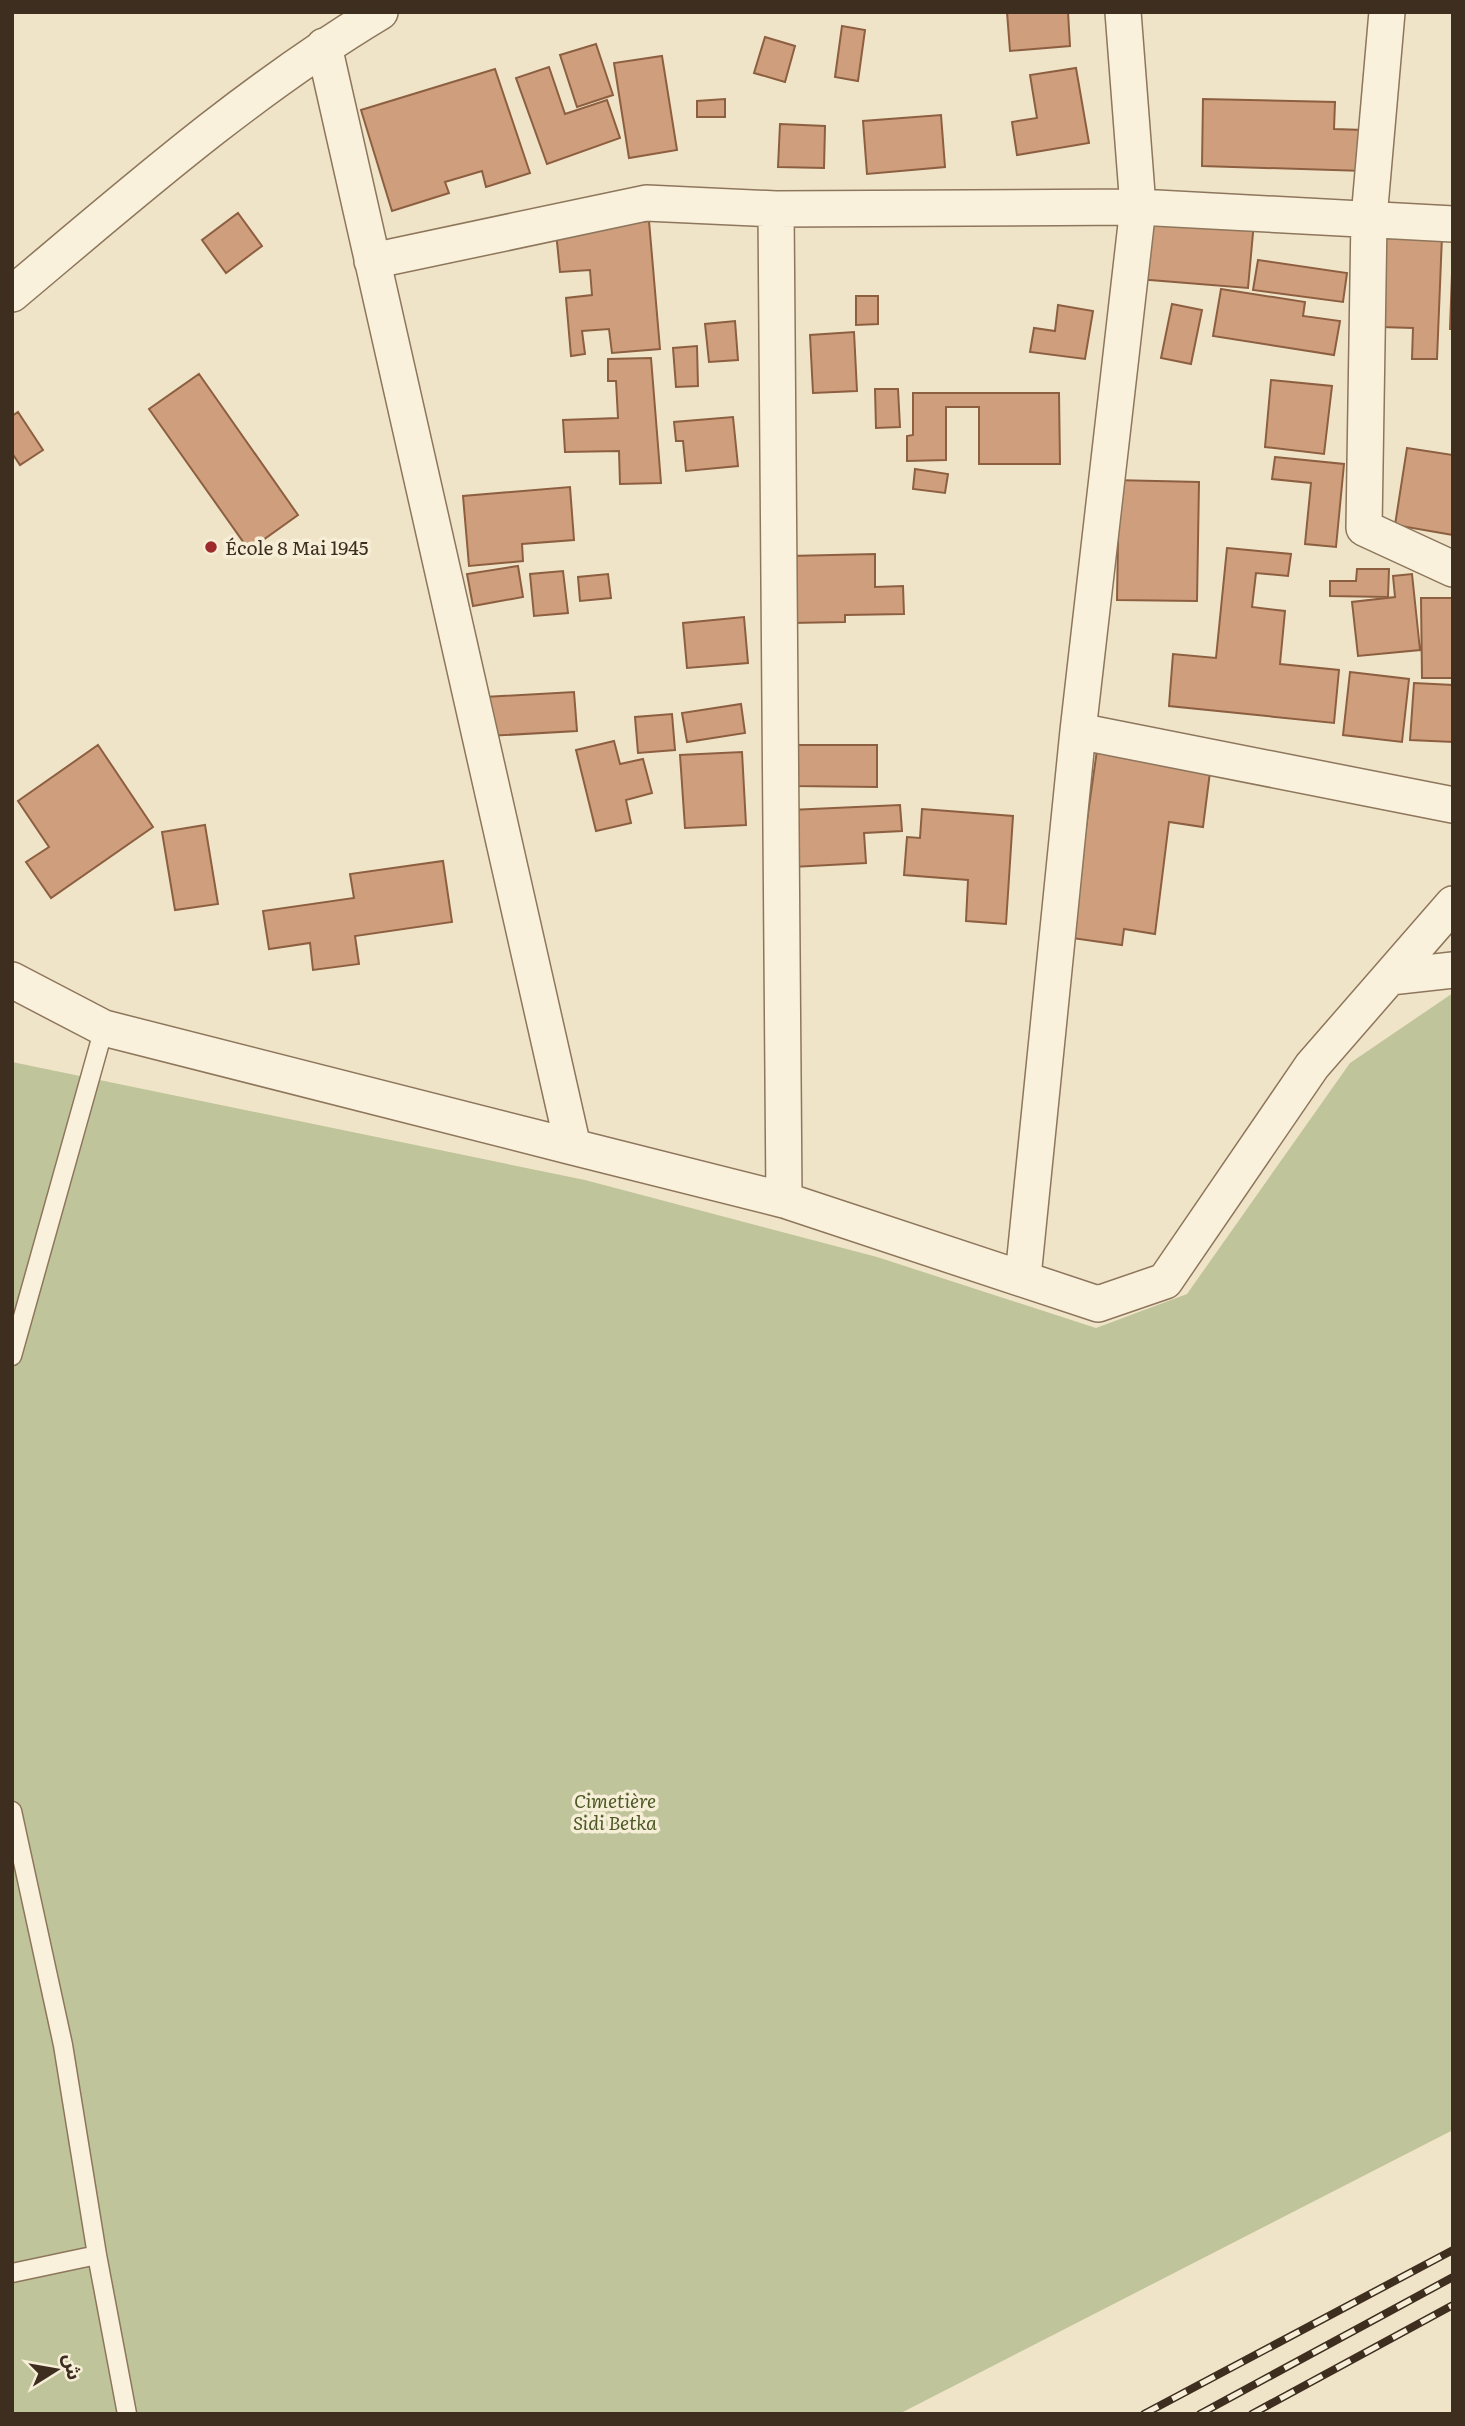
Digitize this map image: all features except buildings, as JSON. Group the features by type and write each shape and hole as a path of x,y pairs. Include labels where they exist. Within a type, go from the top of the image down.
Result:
{"street":[{"path":"12,294 143,184 324,46 380,12"},
{"path":"1023,1277 1078,731 1138,207 1123,12"},
{"path":"1387,12 1369,218 1364,528 1453,569"},
{"path":"324,46 573,1147"},
{"path":"372,261 646,203 775,209 1138,207 1453,224"},
{"path":"775,209 784,1200"},
{"path":"1078,731 1453,805"},
{"path":"12,980 104,1028 784,1200 1098,1304 1165,1281 1312,1066 1453,904"},
{"path":"1390,977 1453,970"}],"lane":[{"path":"12,1356 104,1028"},
{"path":"12,1811 62,2045 127,2414"},
{"path":"12,2273 97,2255"}],"green space":[{"name":"Cimetière Sidi Betka","path":"1453,993 1453,2130 899,2414 12,2414 12,1062 585,1180 877,1257 1096,1328 1187,1294 1350,1063"}],"railway":[{"path":"1144,2414 1453,2250"},
{"path":"1200,2414 1453,2277"},
{"path":"1252,2414 1453,2305"}],"place":[{"name":"École 8 Mai 1945","path":"211,547"}]}
